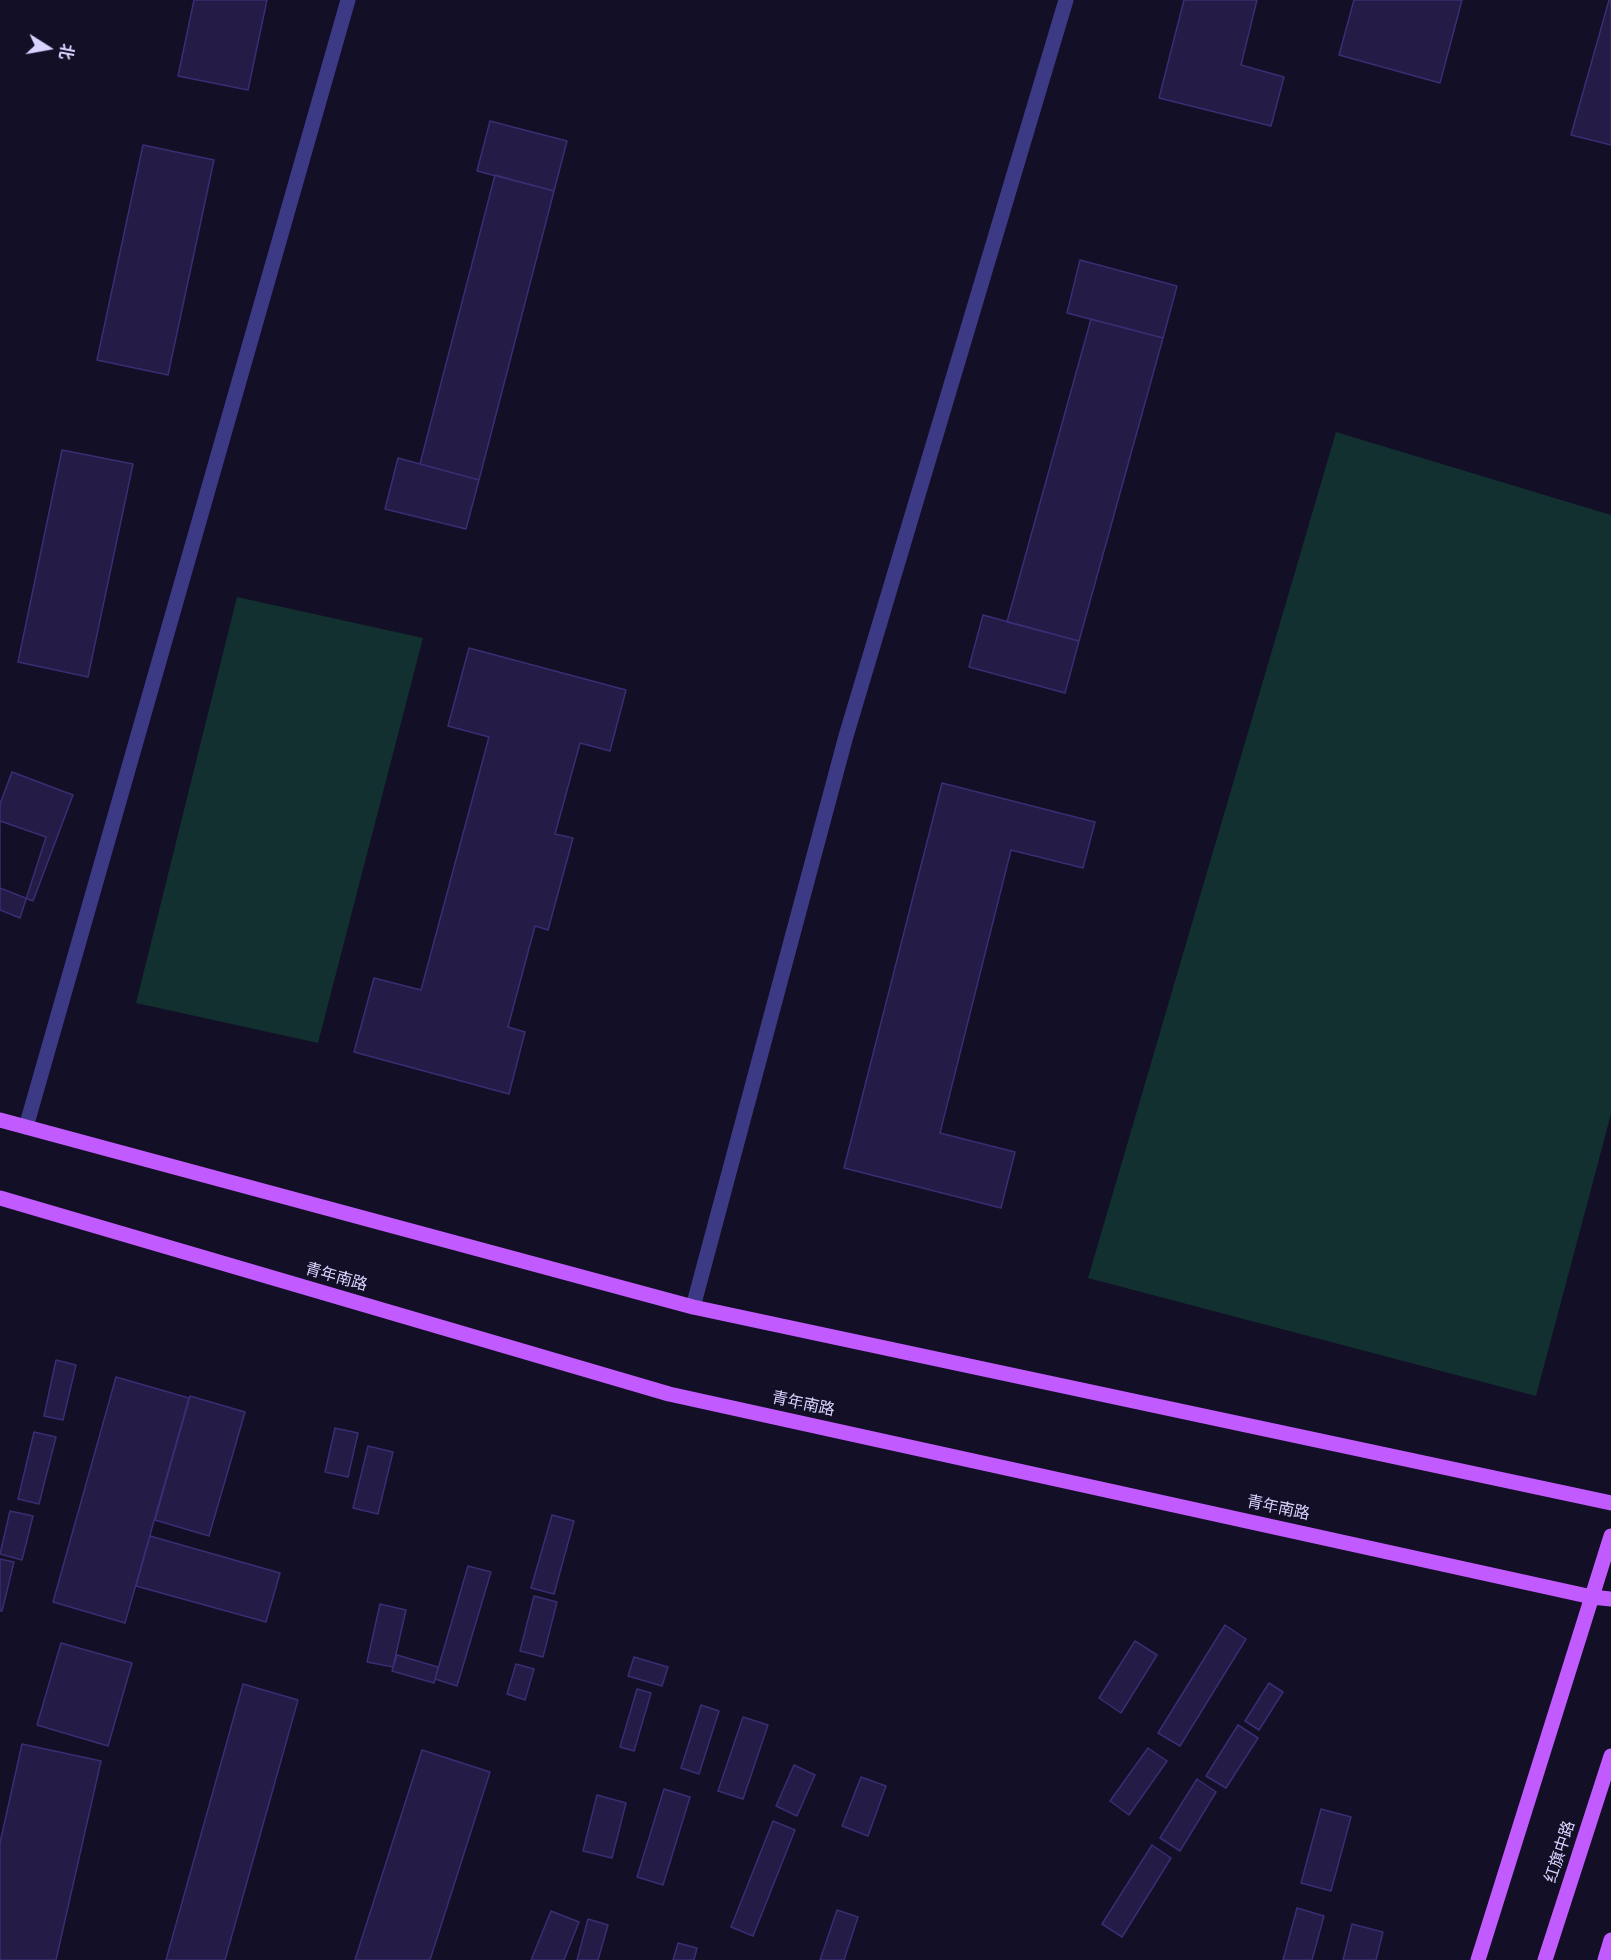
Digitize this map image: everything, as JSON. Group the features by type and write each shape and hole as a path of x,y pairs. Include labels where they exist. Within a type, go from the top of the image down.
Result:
{"main road":[{"path":"0,1119 693,1307 1611,1503"},
{"name":"青年南路","path":"0,1198 669,1394 1592,1597 1611,1599"},
{"path":"1478,1960 1611,1536"},
{"name":"红旗中路","path":"1545,1960 1611,1756"},
{"path":"1605,1960 1611,1940"}],"street":[{"path":"26,1127 348,0"},
{"path":"693,1307 846,736 1066,0"}],"green space":[{"path":"1336,432 1611,515 1611,1114 1536,1396 1088,1278"},
{"path":"237,597 423,638 318,1043 136,1003"}],"building":[{"path":"194,0 267,0 248,90 178,76"},
{"path":"1184,0 1257,0 1241,65 1284,77 1271,126 1159,98"},
{"path":"1354,0 1462,0 1440,83 1339,55"},
{"path":"1609,0 1611,0 1611,145 1571,135"},
{"path":"490,121 567,141 554,191 477,171"},
{"path":"143,145 214,160 168,375 97,360"},
{"path":"495,175 554,191 479,480 420,464"},
{"path":"1080,260 1177,286 1163,338 1067,313"},
{"path":"1091,319 1163,338 1079,641 1007,622"},
{"path":"62,450 133,464 88,677 18,662"},
{"path":"398,458 479,480 466,529 385,509"},
{"path":"983,615 1079,641 1065,693 969,667"},
{"path":"469,648 626,690 610,751 580,743 555,834 573,838 548,930 535,926 508,1027 525,1032 509,1094 354,1052 374,978 421,990 489,737 448,726"},
{"path":"12,772 73,795 33,901 0,888 0,804"},
{"path":"942,783 1095,822 1083,868 1011,850 940,1133 1015,1152 1001,1208 844,1168"},
{"path":"0,821 46,837 20,918 0,910"},
{"path":"56,1360 76,1365 63,1420 44,1416"},
{"path":"116,1377 189,1398 125,1623 53,1602"},
{"path":"190,1396 245,1412 209,1536 155,1520"},
{"path":"335,1428 358,1433 348,1477 325,1472"},
{"path":"34,1432 56,1437 39,1504 18,1499"},
{"path":"368,1446 393,1452 378,1514 353,1508"},
{"path":"10,1511 33,1516 22,1560 0,1554"},
{"path":"552,1515 574,1521 554,1594 531,1588"},
{"path":"150,1536 280,1573 266,1622 136,1586"},
{"path":"0,1559 14,1562 2,1611 0,1611"},
{"path":"468,1566 491,1572 457,1686 435,1679"},
{"path":"534,1596 557,1602 543,1657 520,1651"},
{"path":"380,1604 406,1610 393,1667 367,1662"},
{"path":"1225,1625 1246,1639 1180,1746 1158,1733"},
{"path":"1135,1641 1157,1655 1121,1713 1099,1698"},
{"path":"61,1643 132,1663 108,1746 37,1725"},
{"path":"397,1655 438,1667 434,1683 392,1671"},
{"path":"634,1657 668,1667 662,1686 628,1676"},
{"path":"516,1664 534,1669 525,1700 507,1694"},
{"path":"1269,1683 1283,1692 1259,1730 1245,1721"},
{"path":"243,1684 298,1700 225,1960 166,1960"},
{"path":"637,1689 651,1693 634,1751 620,1747"},
{"path":"701,1705 719,1711 699,1774 681,1768"},
{"path":"743,1717 768,1725 743,1799 718,1791"},
{"path":"1238,1725 1258,1738 1226,1788 1206,1776"},
{"path":"22,1744 101,1761 56,1960 0,1960 0,1843"},
{"path":"1148,1748 1167,1761 1129,1815 1110,1801"},
{"path":"422,1750 490,1772 430,1960 355,1960"},
{"path":"794,1765 815,1775 797,1816 776,1806"},
{"path":"861,1777 886,1786 868,1836 842,1826"},
{"path":"1197,1779 1216,1792 1180,1851 1160,1838"},
{"path":"664,1789 690,1797 663,1885 637,1877"},
{"path":"597,1795 626,1803 612,1858 583,1851"},
{"path":"1321,1809 1351,1817 1331,1891 1301,1883"},
{"path":"773,1821 795,1830 753,1936 731,1927"},
{"path":"1152,1845 1171,1858 1122,1937 1102,1924"},
{"path":"1297,1908 1324,1916 1312,1960 1283,1960"},
{"path":"837,1910 858,1917 844,1960 820,1960"},
{"path":"551,1911 579,1922 564,1960 531,1960"},
{"path":"588,1919 608,1925 598,1960 577,1960"},
{"path":"1352,1924 1383,1932 1376,1960 1343,1960"},
{"path":"678,1943 697,1948 694,1960 673,1960"}]}
